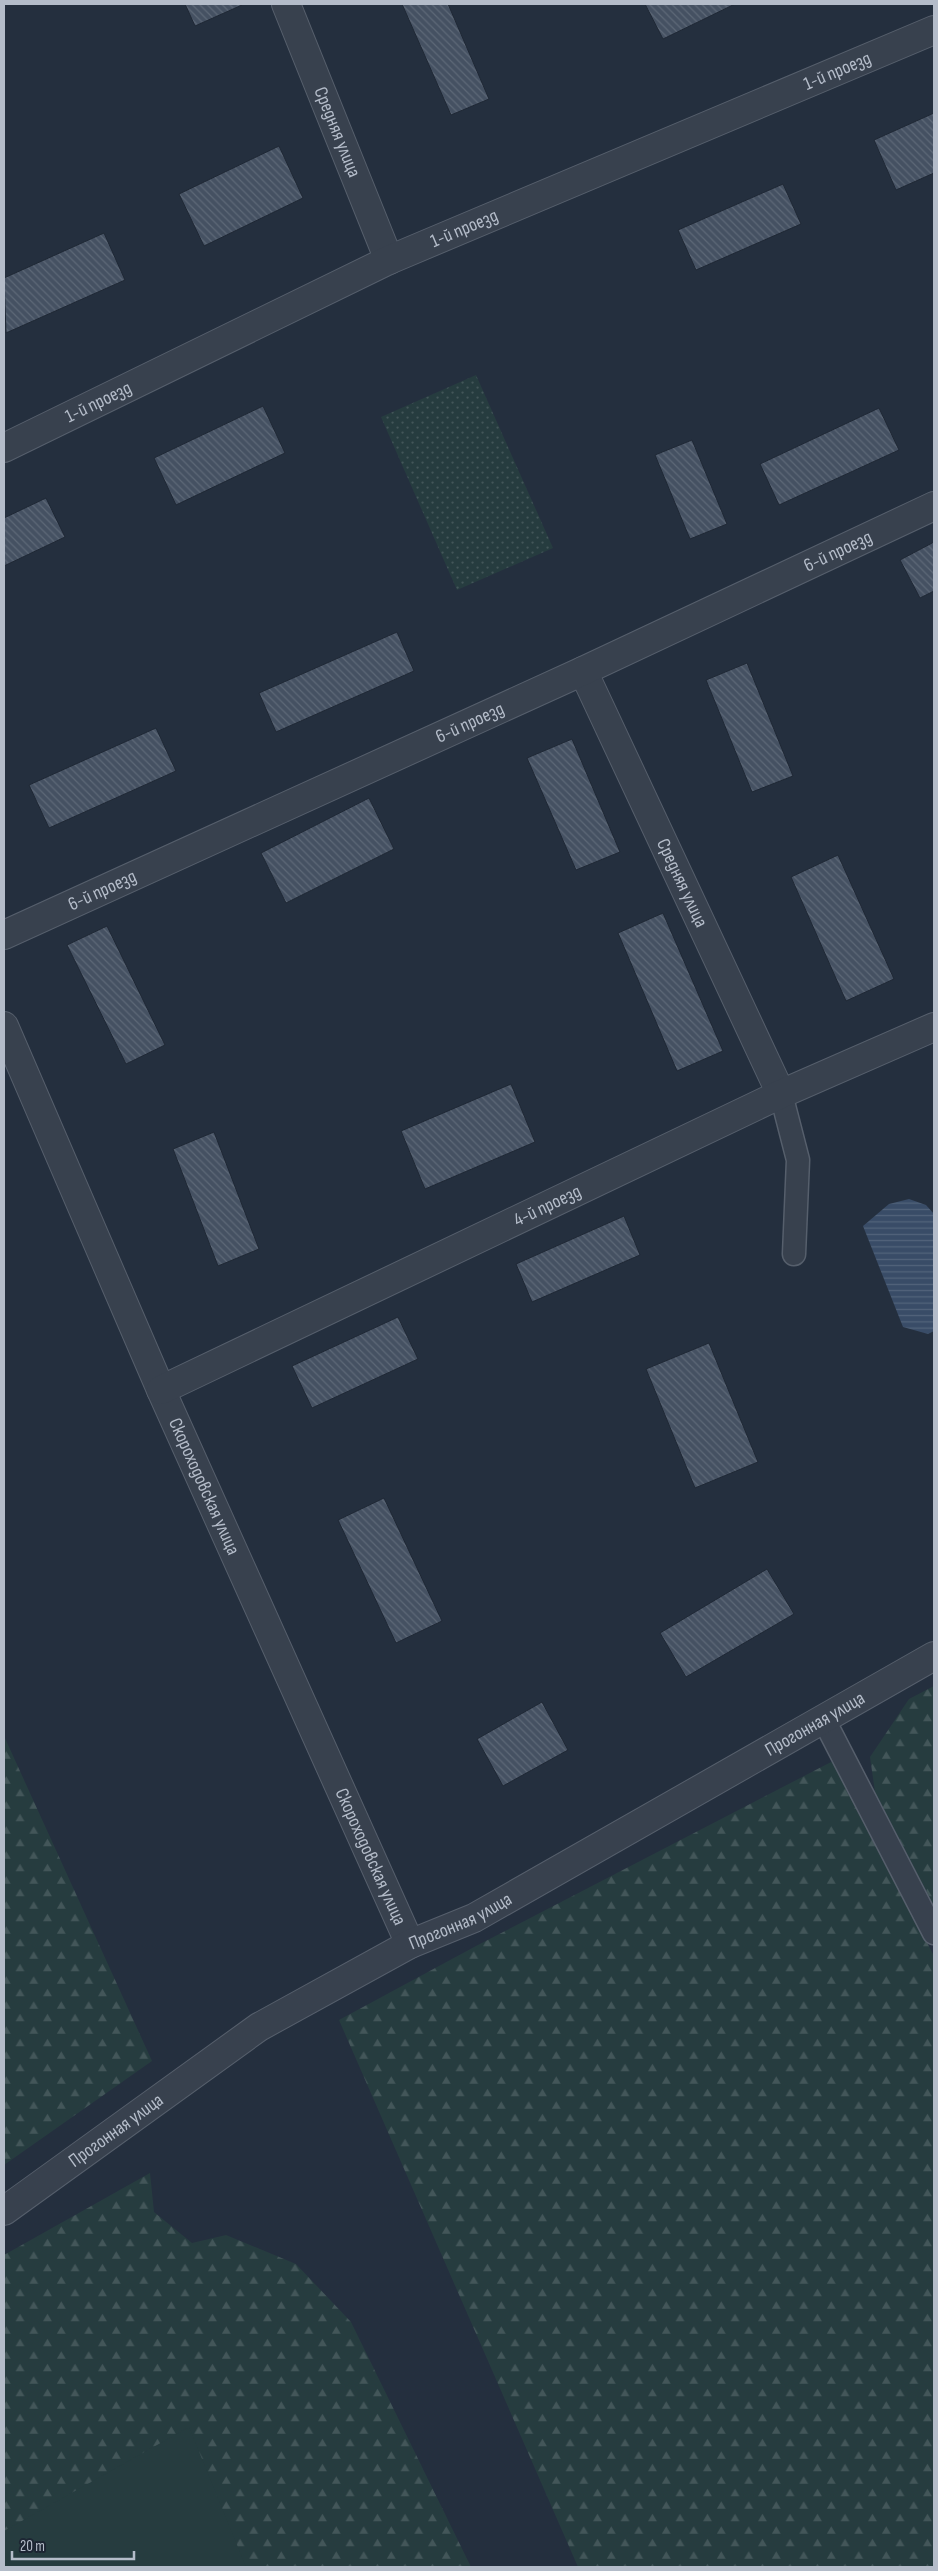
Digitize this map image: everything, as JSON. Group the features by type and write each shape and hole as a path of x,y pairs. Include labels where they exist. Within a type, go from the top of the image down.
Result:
{"street":[{"name":"Средняя улица","path":"286,4 389,260"},
{"name":"1-й проезд","path":"4,448 389,260 934,30"},
{"name":"6-й проезд","path":"4,935 583,671 934,506"},
{"name":"Средняя улица","path":"583,671 781,1094"},
{"name":"Скороходовская улица","path":"4,1026 161,1390 410,1944"},
{"name":"4-й проезд","path":"161,1390 781,1094 934,1027"},
{"name":"Прогонная улица","path":"4,2211 260,2027 410,1944 474,1918 934,1656"}],"lane":[{"path":"781,1094 798,1160 794,1254"},
{"path":"824,1720 934,1933"}],"green space":[{"path":"476,375 553,548 457,590 381,417"},
{"path":"934,1686 934,1906 875,1792 870,1757 909,1699"},
{"path":"4,1736 152,2061 4,2165"},
{"path":"833,1761 934,1956 934,2567 578,2567 339,2020 476,1946"},
{"path":"150,2173 154,2212 192,2243 226,2235 296,2264 351,2322 471,2567 4,2567 4,2255"},
{"path":"189,2427 246,2567 4,2567 4,2531"}],"water":[{"path":"909,1199 926,1205 934,1214 934,1331 928,1334 903,1327 863,1226 889,1204"}],"building":[{"path":"185,4 241,4 242,5 195,26"},
{"path":"402,4 448,4 489,99 451,115"},
{"path":"645,4 735,4 663,39"},
{"path":"934,113 934,173 896,190 874,140"},
{"path":"279,146 303,198 204,246 179,194"},
{"path":"783,184 801,224 696,270 678,230"},
{"path":"104,233 125,280 6,333 4,278"},
{"path":"263,406 285,453 176,505 154,458"},
{"path":"879,408 899,450 779,505 760,464"},
{"path":"692,440 727,524 690,539 655,455"},
{"path":"46,498 65,537 4,566 4,518"},
{"path":"934,542 934,591 920,598 900,560"},
{"path":"397,632 414,671 276,732 259,693"},
{"path":"747,663 793,776 752,792 706,680"},
{"path":"156,728 176,771 49,828 29,785"},
{"path":"572,739 620,852 576,870 527,758"},
{"path":"369,798 394,849 286,903 261,853"},
{"path":"838,855 894,979 846,1001 791,877"},
{"path":"663,913 723,1051 677,1071 618,933"},
{"path":"107,926 165,1045 126,1064 67,945"},
{"path":"511,1084 535,1142 425,1189 401,1131"},
{"path":"214,1132 259,1249 218,1266 173,1149"},
{"path":"624,1216 640,1255 532,1302 516,1264"},
{"path":"398,1317 418,1359 312,1408 292,1366"},
{"path":"709,1343 758,1462 695,1488 646,1369"},
{"path":"384,1498 442,1621 396,1643 338,1520"},
{"path":"767,1569 794,1614 686,1677 660,1633"},
{"path":"542,1702 568,1750 503,1786 477,1739"}]}
